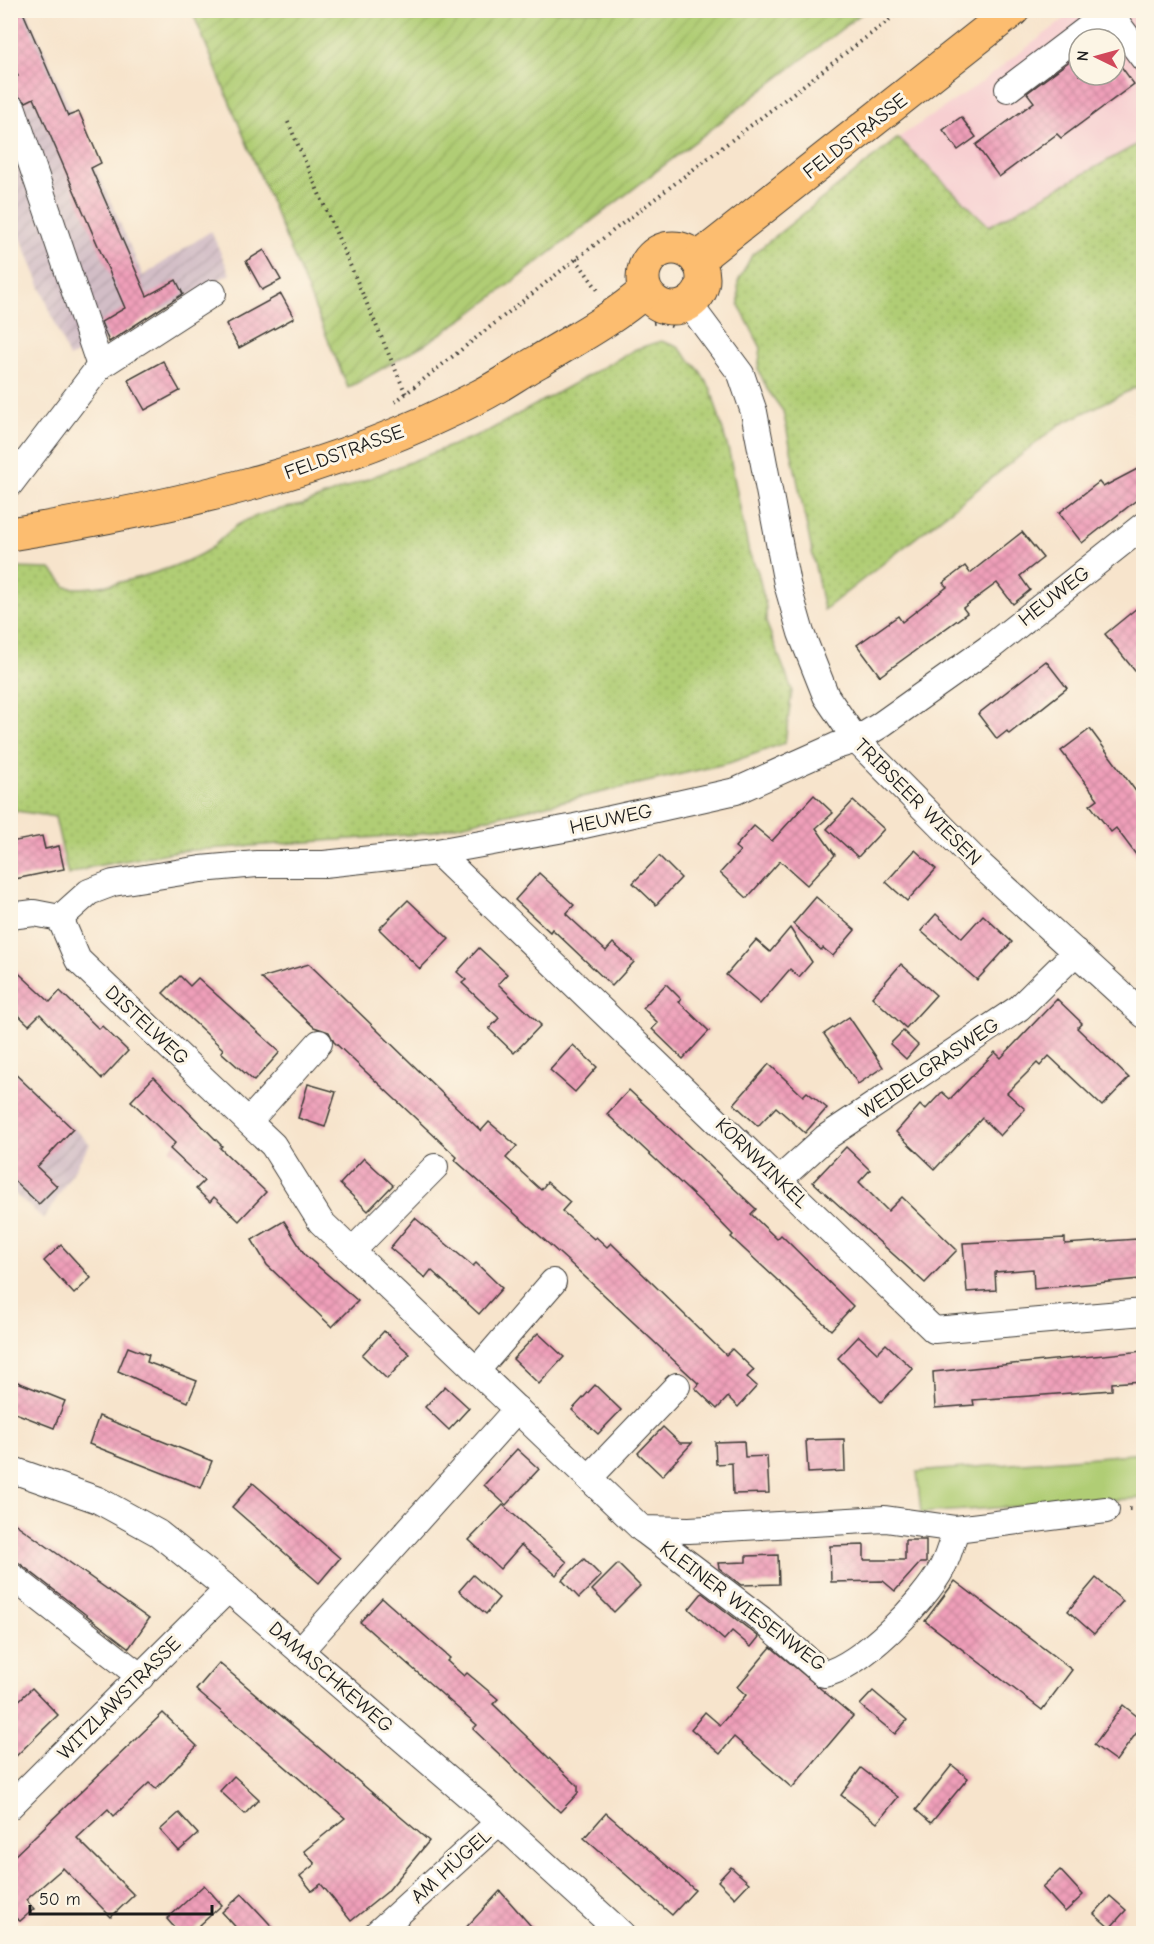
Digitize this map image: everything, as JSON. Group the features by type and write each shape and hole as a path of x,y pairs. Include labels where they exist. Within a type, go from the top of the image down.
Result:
{"main road":[{"name":"FELDSTRASSE","path":"698,262 708,251 1013,10"},
{"path":"663,250 682,250 698,262 702,271 701,289 689,304 669,308 659,305 645,291 643,271 654,255 663,250"},
{"name":"FELDSTRASSE","path":"10,534 100,519 262,481 420,424 481,396 588,332 645,291"}],"street":[{"path":"1008,89 1109,11 1143,59"},
{"path":"13,109 100,366"},
{"path":"10,484 100,366 213,293"},
{"name":"TRIBSEER WIESEN","path":"689,304 741,374 754,412 775,531 801,633 826,696 856,740 975,860 1143,1015"},
{"name":"HEUWEG","path":"60,918 89,892 112,883 156,875 245,865 324,864 437,852 575,827 736,791 836,746 856,740 993,645 1143,525"},
{"name":"KORNWINKEL","path":"437,852 934,1330 1143,1312"},
{"path":"10,916 34,914 60,918"},
{"name":"DISTELWEG","path":"60,918 78,960 273,1145 321,1222 353,1250 516,1409"},
{"name":"WEIDELGRASWEG","path":"779,1180 825,1138 1019,1008 1076,952"},
{"path":"249,1120 319,1042"},
{"path":"353,1250 435,1167"},
{"path":"477,1370 553,1282"},
{"path":"588,1478 677,1386"},
{"path":"300,1651 516,1409"},
{"name":"KLEINER WIESENWEG","path":"516,1409 642,1529 760,1618 824,1674 840,1671 877,1643 912,1606 942,1569 956,1529"},
{"name":"DAMASCHKEWEG","path":"10,1469 98,1500 158,1533 228,1588 499,1822 622,1934"},
{"name":"KLEINER WIESENWEG","path":"642,1529 689,1530 885,1519 956,1529 1106,1510"},
{"path":"10,1575 141,1677"},
{"name":"WITZLAWSTRASSE","path":"10,1806 228,1588"},
{"name":"AM HÜGEL","path":"376,1934 499,1822"}],"path":[{"path":"406,394 576,259 903,10"},
{"path":"288,122 420,424"}],"shaded area":[{"path":"11,11 27,11 143,276 211,231 230,274 69,358 11,213"},
{"path":"1075,11 1143,11 1143,141 989,226 898,138 976,86"},
{"path":"10,1067 90,1144 44,1219 11,1191"}],"green space":[{"path":"192,11 865,11 469,315 425,344 348,388"},
{"path":"898,138 989,226 1143,141 1143,384 1059,425 824,610 783,411 767,389 758,369 761,348 739,305 738,282 752,255"},
{"path":"661,341 678,347 700,371 711,389 729,452 749,553 758,572 766,607 766,622 792,690 785,743 729,763 421,834 179,851 91,867 68,875 55,817 11,810 11,568 51,569 66,587 80,588 118,583 159,571 208,550 236,526 252,518 302,505 488,431 636,349"},
{"path":"1143,1453 1143,1498 921,1513 917,1472"}],"building":[{"path":"10,10 22,10 68,116 79,112 101,163 91,168 147,296 176,280 183,294 109,342 101,322 125,308 34,98 26,102 16,94 10,95 10,79 18,76 10,59"},
{"path":"1067,63 1067,87 1127,87 1127,74 1134,84 1061,138 1057,134 999,177 976,145 1034,102 1027,93"},
{"path":"961,117 976,137 958,150 943,130"},
{"path":"264,250 281,280 262,290 246,261"},
{"path":"281,294 294,318 239,348 226,324"},
{"path":"163,361 180,391 145,410 128,380"},
{"path":"1143,466 1143,495 1082,543 1059,513 1099,482 1103,487"},
{"path":"1022,532 1043,558 1020,576 1030,590 1013,604 997,583 963,608 967,613 880,676 857,645 898,616 902,622 947,587 943,583 965,566 970,573"},
{"path":"1143,603 1143,681 1105,634"},
{"path":"1046,661 1067,688 1009,734 1007,731 997,739 978,714"},
{"path":"1090,729 1143,801 1143,864 1116,828 1111,832 1090,805 1098,799 1061,751"},
{"path":"814,795 833,813 816,828 835,855 807,885 780,861 747,898 720,873 740,851 735,847 754,826 772,841"},
{"path":"853,801 884,829 858,857 827,829"},
{"path":"42,836 45,849 59,846 64,869 10,880 10,842"},
{"path":"915,850 936,869 907,901 886,882"},
{"path":"659,856 681,878 656,905 633,883"},
{"path":"539,873 574,905 566,914 606,951 613,943 634,962 612,986 552,929 550,932 515,900"},
{"path":"816,897 855,930 833,956 823,948 821,950 793,924"},
{"path":"408,900 449,939 420,969 379,929"},
{"path":"936,914 962,938 983,915 1012,942 977,980 921,931"},
{"path":"790,928 812,962 799,977 790,969 760,1004 726,975 756,940 770,952"},
{"path":"479,948 507,974 498,984 541,1025 514,1053 489,1029 499,1018 462,983 466,980 457,972"},
{"path":"309,964 481,1131 489,1122 517,1146 506,1158 541,1190 547,1182 570,1202 562,1211 594,1239 596,1237 607,1247 611,1243 726,1355 732,1349 754,1370 747,1377 757,1386 738,1407 728,1397 717,1409 695,1388 699,1384 569,1262 455,1160 457,1157 334,1042 329,1032 314,1027 261,978"},
{"path":"901,964 936,995 906,1028 872,997"},
{"path":"10,965 50,1002 60,991 99,1029 102,1026 128,1051 102,1079 40,1014 29,1025 10,1007"},
{"path":"180,976 190,986 198,978 280,1052 254,1081 221,1052 223,1049 163,993"},
{"path":"666,984 681,999 679,1002 709,1031 683,1059 652,1029 658,1023 643,1008"},
{"path":"1057,999 1082,1023 1077,1028 1129,1078 1102,1106 1049,1056 1040,1066 1037,1063 1007,1093 1025,1109 1000,1136 982,1118 935,1169 896,1132 920,1105 925,1110 942,1092 950,1099 995,1052 1001,1058"},
{"path":"849,1017 883,1067 858,1084 824,1034"},
{"path":"903,1031 918,1045 906,1059 890,1044"},
{"path":"573,1045 597,1067 575,1092 550,1070"},
{"path":"769,1064 803,1096 807,1092 827,1108 805,1133 776,1107 758,1126 734,1104"},
{"path":"10,1069 73,1129 37,1167 57,1186 39,1204 10,1177"},
{"path":"154,1077 222,1146 220,1148 266,1192 239,1221 214,1197 210,1202 196,1189 204,1181 170,1149 175,1143 131,1101"},
{"path":"308,1084 336,1092 325,1127 298,1118"},
{"path":"629,1090 756,1209 751,1214 777,1239 781,1235 853,1306 831,1330 731,1237 733,1235 703,1204 607,1114"},
{"path":"846,1147 870,1170 859,1182 888,1211 902,1197 957,1250 925,1283 813,1182"},
{"path":"364,1158 393,1185 368,1211 340,1184"},
{"path":"415,1218 473,1266 476,1263 502,1288 479,1314 431,1270 425,1278 390,1248"},
{"path":"284,1221 305,1255 358,1301 332,1327 267,1265 252,1240"},
{"path":"1065,1238 1065,1244 1137,1239 1140,1279 1034,1289 1033,1269 995,1272 996,1290 967,1292 963,1243"},
{"path":"61,1245 91,1278 74,1294 44,1261"},
{"path":"384,1331 410,1354 387,1379 362,1355"},
{"path":"538,1333 564,1357 539,1384 513,1359"},
{"path":"859,1336 877,1353 886,1344 913,1369 881,1402 838,1358"},
{"path":"128,1347 149,1355 147,1362 197,1381 188,1402 118,1371"},
{"path":"1143,1351 1143,1381 1112,1383 1112,1390 973,1400 974,1405 935,1408 933,1372"},
{"path":"10,1379 65,1401 54,1428 10,1411"},
{"path":"595,1385 621,1410 598,1434 572,1410"},
{"path":"445,1386 469,1408 449,1430 425,1407"},
{"path":"99,1416 212,1461 201,1488 89,1444"},
{"path":"663,1427 680,1443 692,1443 662,1476 638,1453"},
{"path":"844,1439 845,1471 808,1473 806,1440"},
{"path":"744,1441 745,1457 767,1456 769,1493 733,1494 732,1463 716,1464 715,1442"},
{"path":"517,1449 539,1469 506,1505 484,1485"},
{"path":"253,1483 340,1558 319,1583 232,1507"},
{"path":"503,1505 567,1562 556,1575 521,1545 500,1569 469,1540"},
{"path":"10,1520 149,1619 129,1648 19,1563 10,1560"},
{"path":"905,1540 926,1540 926,1563 920,1563 895,1591 883,1581 831,1582 830,1546 864,1545 864,1560 905,1560"},
{"path":"778,1555 779,1584 741,1585 719,1568 718,1563 746,1562 746,1556"},
{"path":"584,1559 601,1576 579,1598 562,1580"},
{"path":"618,1564 640,1586 614,1612 592,1590"},
{"path":"473,1575 499,1598 486,1614 459,1591"},
{"path":"1096,1578 1123,1601 1094,1634 1068,1611"},
{"path":"955,1581 1072,1670 1042,1710 925,1621"},
{"path":"702,1593 759,1637 751,1647 732,1631 724,1640 689,1609"},
{"path":"382,1598 450,1658 447,1661 464,1676 467,1673 498,1699 493,1704 578,1786 578,1793 560,1812 473,1729 477,1725 360,1622"},
{"path":"771,1647 853,1716 792,1788 734,1737 720,1754 691,1729 705,1712 720,1725 746,1695 737,1687"},
{"path":"219,1663 429,1841 387,1892 351,1921 321,1884 312,1891 300,1876 315,1864 304,1851 345,1818 196,1690"},
{"path":"32,1688 58,1715 10,1762 10,1709"},
{"path":"873,1691 907,1720 895,1734 860,1705"},
{"path":"1123,1705 1143,1721 1143,1724 1116,1761 1094,1745"},
{"path":"163,1713 197,1746 156,1789 149,1783 114,1816 108,1809 77,1838 134,1895 111,1917 63,1868 26,1900 34,1909 20,1921 10,1914 10,1860"},
{"path":"952,1765 968,1778 931,1823 916,1810"},
{"path":"861,1768 898,1797 877,1823 841,1795"},
{"path":"234,1776 259,1799 245,1814 220,1791"},
{"path":"179,1813 198,1834 179,1851 160,1830"},
{"path":"606,1813 695,1890 672,1915 584,1838"},
{"path":"731,1867 749,1883 735,1898 718,1881"},
{"path":"1060,1870 1083,1895 1065,1912 1042,1887"},
{"path":"204,1885 222,1905 190,1934 180,1934 167,1919"},
{"path":"500,1891 538,1934 460,1934"},
{"path":"242,1894 279,1934 242,1934 222,1912"},
{"path":"1110,1896 1126,1910 1110,1928 1094,1914"}]}
